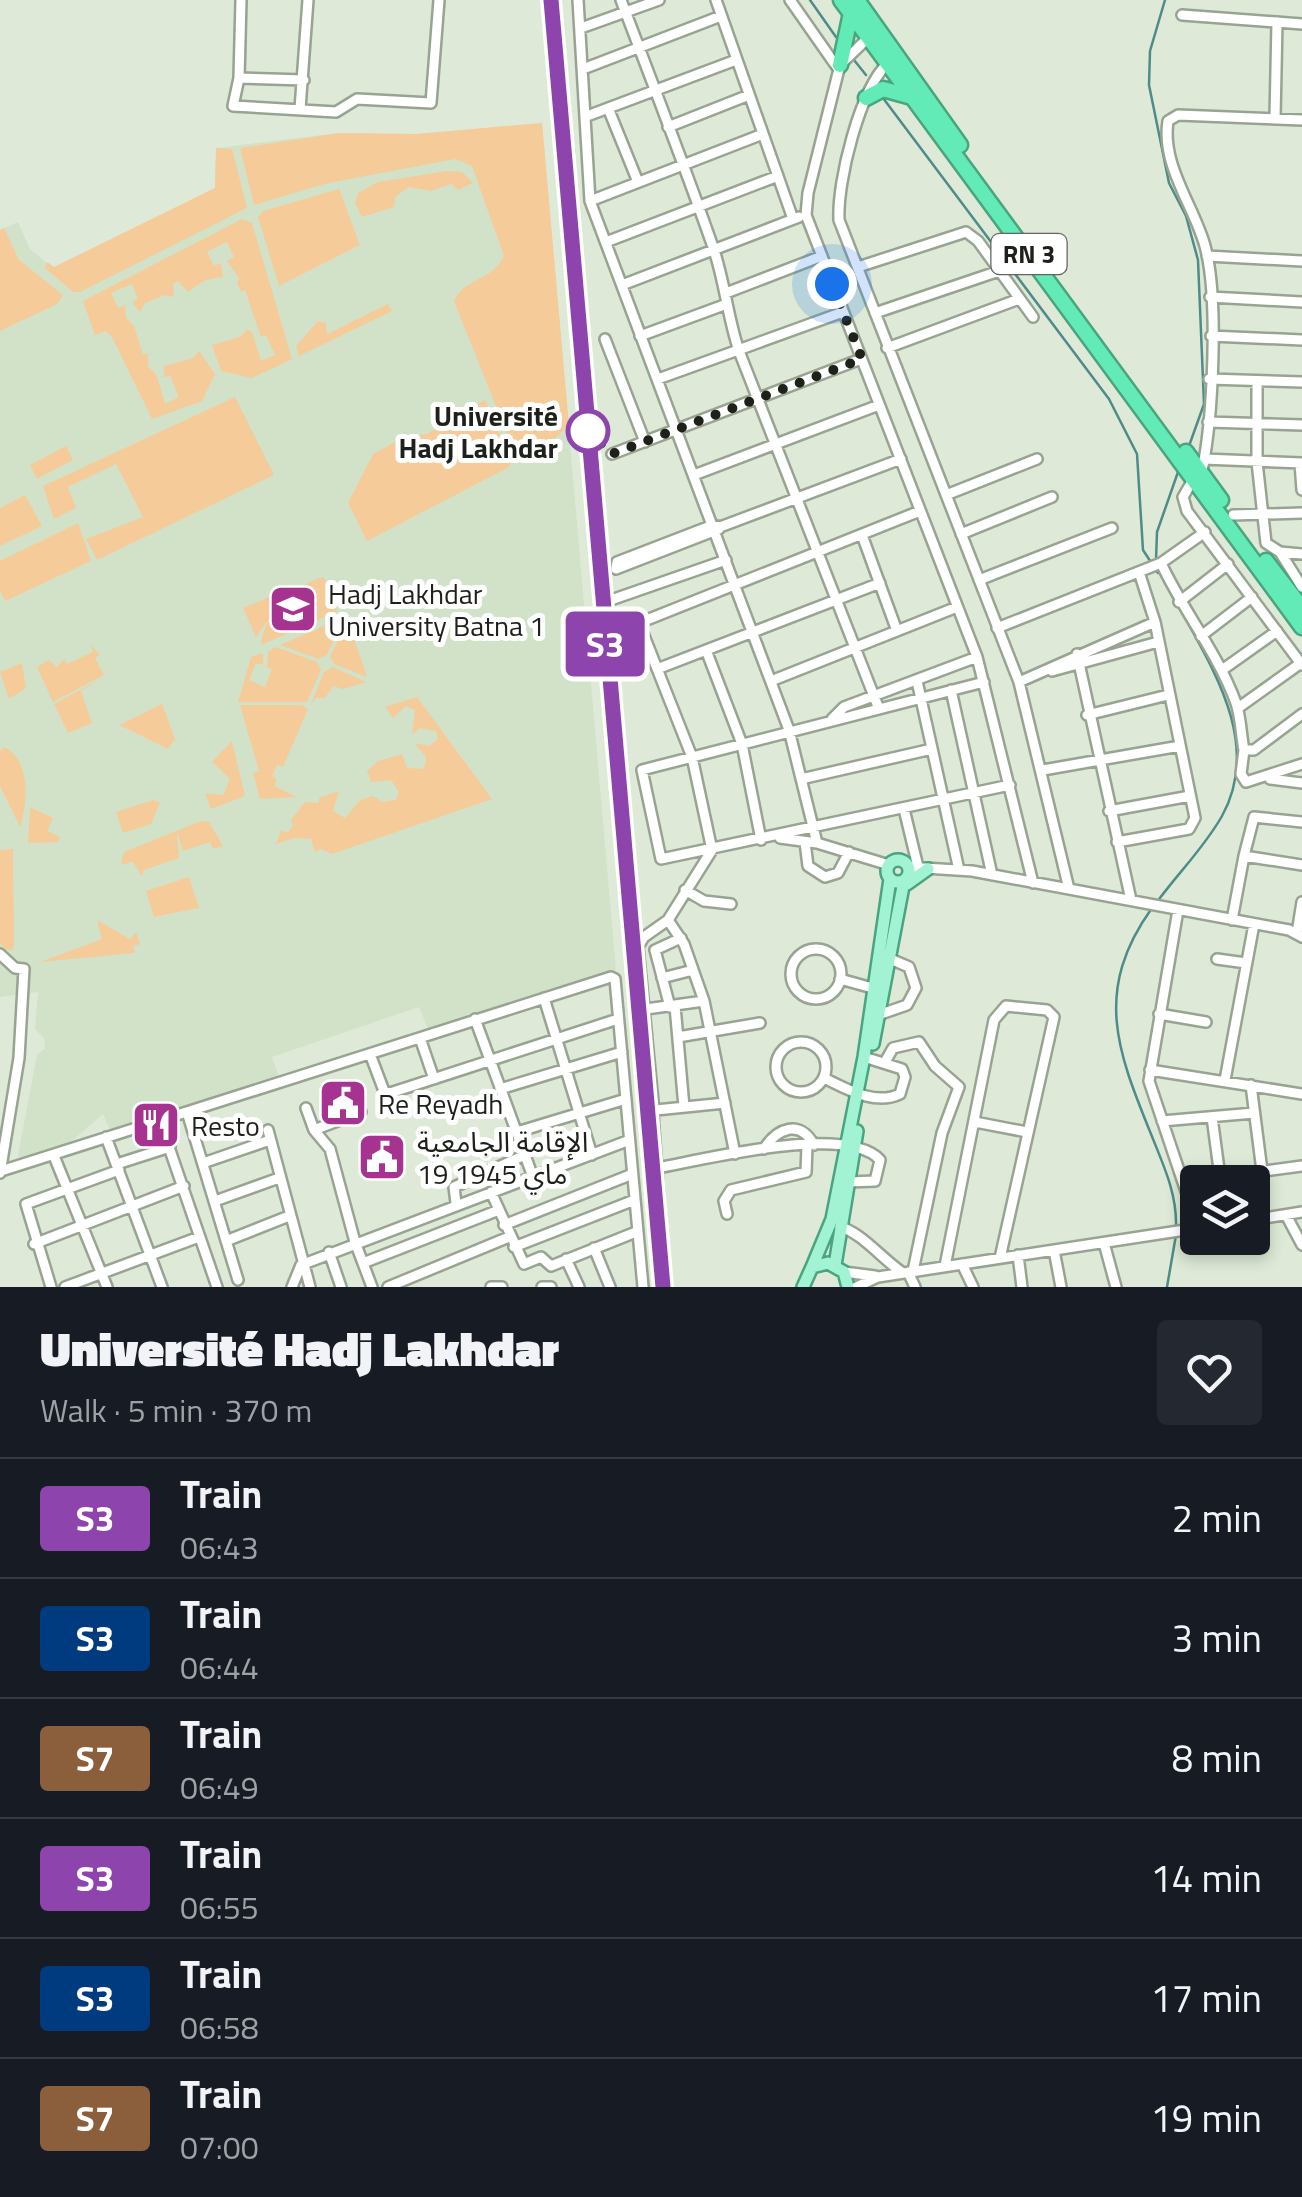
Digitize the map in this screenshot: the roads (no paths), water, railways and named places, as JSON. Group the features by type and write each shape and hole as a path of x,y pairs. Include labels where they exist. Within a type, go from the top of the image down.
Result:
{"highway":[{"name":"RN 3","path":"841,0 854,7 1173,442"},
{"path":"840,67 854,7"},
{"name":"RN 3","path":"892,59 914,98 1173,442 1233,515 1271,553 1302,608"},
{"path":"866,98 883,89 914,98"},
{"name":"RN 3","path":"1196,468 1302,627"}],"main road":[{"path":"801,1284 830,1227 850,1148 878,989 898,884 918,868 901,860 889,865 898,884 888,958 878,989 878,1015 867,1058"},
{"path":"848,1287 840,1268 840,1228 850,1148"},
{"path":"812,1266 840,1268"}],"street":[{"path":"242,0 239,78 233,106 345,111 357,99 431,103 439,0"},
{"path":"300,109 308,0"},
{"path":"578,0 590,200 717,528 790,730 818,843"},
{"path":"620,0 714,249 726,292 724,305 740,350 879,709"},
{"path":"581,28 659,0"},
{"path":"716,0 794,219"},
{"path":"790,0 840,67"},
{"path":"1182,15 1302,24"},
{"path":"582,69 721,16"},
{"path":"1275,118 1277,22"},
{"path":"873,34 840,67 806,215 977,657 1032,883"},
{"path":"822,43 844,38"},
{"path":"892,59 874,76 866,98 838,208 887,348 1019,682 1069,889"},
{"path":"587,116 736,60"},
{"path":"239,78 304,80"},
{"path":"668,127 749,95"},
{"path":"608,108 638,182"},
{"path":"1238,708 1301,664 1184,502 1208,422 1210,297 1207,256 1177,177 1168,142 1168,121 1178,115 1302,120"},
{"path":"590,200 763,134"},
{"path":"606,242 778,176"},
{"path":"622,286 806,215"},
{"path":"858,267 966,232 978,241 1033,317"},
{"path":"726,292 822,256"},
{"path":"1207,256 1302,260"},
{"path":"875,313 999,271"},
{"path":"1210,297 1302,302"},
{"path":"887,348 1018,298"},
{"path":"640,336 724,305"},
{"path":"658,380 843,312"},
{"path":"1211,336 1302,340"},
{"path":"605,339 645,442"},
{"path":"612,454 862,359"},
{"path":"1209,380 1302,382"},
{"path":"1256,381 1262,513 1271,553 1302,586"},
{"path":"694,474 879,405"},
{"path":"1208,422 1302,425"},
{"path":"717,528 617,562 616,569 901,460"},
{"path":"946,495 1037,460"},
{"path":"1196,468 1257,462 1301,463 1302,490"},
{"path":"960,534 1052,497"},
{"path":"662,1226 638,947 644,936 668,920 712,850 692,757 638,623 920,511"},
{"path":"1233,515 1302,513"},
{"path":"978,580 1112,528"},
{"path":"996,628 1160,564 1205,532"},
{"path":"862,534 897,631"},
{"path":"1271,553 1302,554"},
{"path":"608,602 726,560"},
{"path":"1160,564 1178,602 1222,670 1238,708 1244,750 1242,779 1249,782 1266,778 1302,764"},
{"path":"1178,602 1228,564"},
{"path":"1117,842 1189,829 1195,818 1142,571"},
{"path":"657,669 880,583"},
{"path":"1201,636 1252,597"},
{"path":"772,681 958,607"},
{"path":"1019,682 1154,622"},
{"path":"1222,670 1277,631"},
{"path":"1044,672 1080,667 1158,642"},
{"path":"706,650 742,744 761,840"},
{"path":"1077,654 1131,900"},
{"path":"832,718 844,707 977,657"},
{"path":"917,680 960,870"},
{"path":"984,682 832,718 642,770 661,860 1010,785"},
{"path":"952,690 992,875"},
{"path":"1088,714 1168,695"},
{"path":"1244,750 1254,750 1302,714"},
{"path":"1043,770 1180,746"},
{"path":"800,779 932,749"},
{"path":"1266,778 1302,783"},
{"path":"1110,811 1190,796"},
{"path":"904,810 918,868 992,875 1300,935 1301,908"},
{"path":"1232,920 1254,817 1302,822"},
{"path":"774,837 818,843 889,865"},
{"path":"805,842 808,866 825,878 838,872 849,852"},
{"path":"1244,856 1302,866"},
{"path":"685,890 704,902 732,904"},
{"path":"1178,910 1150,1070 1151,1096 1180,1171"},
{"path":"668,920 682,938 704,1002 735,1154"},
{"path":"1225,1080 1254,924"},
{"path":"682,938 655,950 678,1038 684,1108"},
{"path":"824,950 839,964 840,980 828,996 808,997 793,983 792,968 804,952 824,950"},
{"path":"0,954 15,968 24,968 20,1058 0,1172 475,1019 610,977 615,979 632,1201 643,1287"},
{"path":"878,1015 904,1008 916,988 909,966 888,958"},
{"path":"1216,959 1246,963"},
{"path":"662,978 693,970"},
{"path":"840,980 878,989"},
{"path":"544,998 592,1155"},
{"path":"646,1009 704,1002"},
{"path":"945,1266 999,1010 1006,1006 1047,1010 1054,1017 1000,1258"},
{"path":"1158,1014 1206,1022"},
{"path":"475,1019 533,1177"},
{"path":"370,1054 386,1092 618,1020"},
{"path":"678,1038 760,1024"},
{"path":"420,1038 434,1079"},
{"path":"810,1042 824,1057 824,1078 808,1091 788,1088 776,1071 778,1056 789,1044 810,1042"},
{"path":"885,1062 893,1048 919,1042 935,1066 959,1088 942,1133 908,1272"},
{"path":"500,1089 622,1052"},
{"path":"824,1078 860,1095 886,1099 902,1091 904,1073 885,1062 867,1058"},
{"path":"1150,1070 1302,1094"},
{"path":"1250,1084 1261,1165"},
{"path":"517,1132 626,1099"},
{"path":"654,1112 725,1103"},
{"path":"306,1108 314,1130 330,1148 355,1242 372,1287"},
{"path":"187,1112 238,1280"},
{"path":"314,1130 362,1112"},
{"path":"1162,1121 1254,1114"},
{"path":"1212,1117 1219,1165"},
{"path":"160,1121 217,1287"},
{"path":"974,1122 1027,1132"},
{"path":"727,1214 724,1201 731,1190 806,1172 811,1145 804,1133 787,1128 775,1132 764,1149"},
{"path":"203,1163 269,1135 310,1287"},
{"path":"106,1138 162,1287"},
{"path":"292,1287 301,1265 330,1252 628,1141"},
{"path":"656,1168 811,1145 875,1154 882,1167 872,1182 848,1182"},
{"path":"51,1287 34,1244 26,1204 170,1147"},
{"path":"456,1203 451,1193 454,1187 525,1155"},
{"path":"54,1156 108,1287"},
{"path":"1270,1170 1302,1166"},
{"path":"490,1171 498,1210 524,1264 541,1257 551,1266 636,1232"},
{"path":"504,1225 630,1175"},
{"path":"215,1202 279,1178"},
{"path":"34,1244 184,1186"},
{"path":"388,1287 632,1201"},
{"path":"363,1264 498,1210"},
{"path":"1270,1217 1302,1212"},
{"path":"1286,1215 1302,1246"},
{"path":"226,1241 289,1216"},
{"path":"840,1228 856,1232 878,1256 908,1272 915,1287"},
{"path":"856,1287 878,1277 1180,1231"},
{"path":"64,1287 149,1252 199,1237"},
{"path":"1104,1242 1116,1287"},
{"path":"594,1248 610,1287"},
{"path":"1054,1250 1061,1287"},
{"path":"330,1252 341,1287"},
{"path":"1018,1255 1022,1287"},
{"path":"566,1258 578,1287"},
{"path":"962,1264 973,1287"},
{"path":"840,1268 878,1277"},
{"path":"491,1287 502,1287"},
{"path":"542,1287 551,1287"}],"waterway":[{"path":"810,0 836,37"},
{"path":"1165,0 1150,51 1149,85 1169,183 1186,216 1198,260 1204,404 1189,446"},
{"path":"854,60 866,75"},
{"path":"883,98 1109,399 1137,454 1143,550 1158,573"},
{"path":"1156,560 1157,532 1178,472"},
{"path":"1158,567 1175,600"},
{"path":"1157,902 1222,816 1233,789 1237,762 1235,735 1218,681 1179,607"},
{"path":"1152,908 1121,969 1117,1026 1131,1083 1170,1184 1176,1227"},
{"path":"1167,1287 1176,1235"}],"railway":[{"path":"551,0 663,1287"}],"train":[{"name":"S3","path":"551,0 663,1287"}],"place":[{"name":"Université Hadj Lakhdar","path":"588,431"},
{"name":"Hadj Lakhdar University Batna 1","path":"293,609"},
{"name":"Re Reyadh","path":"343,1103"},
{"name":"Resto","path":"156,1125"},
{"name":"الإقامة الجامعية 19 ماي 1945","path":"382,1157"}]}
